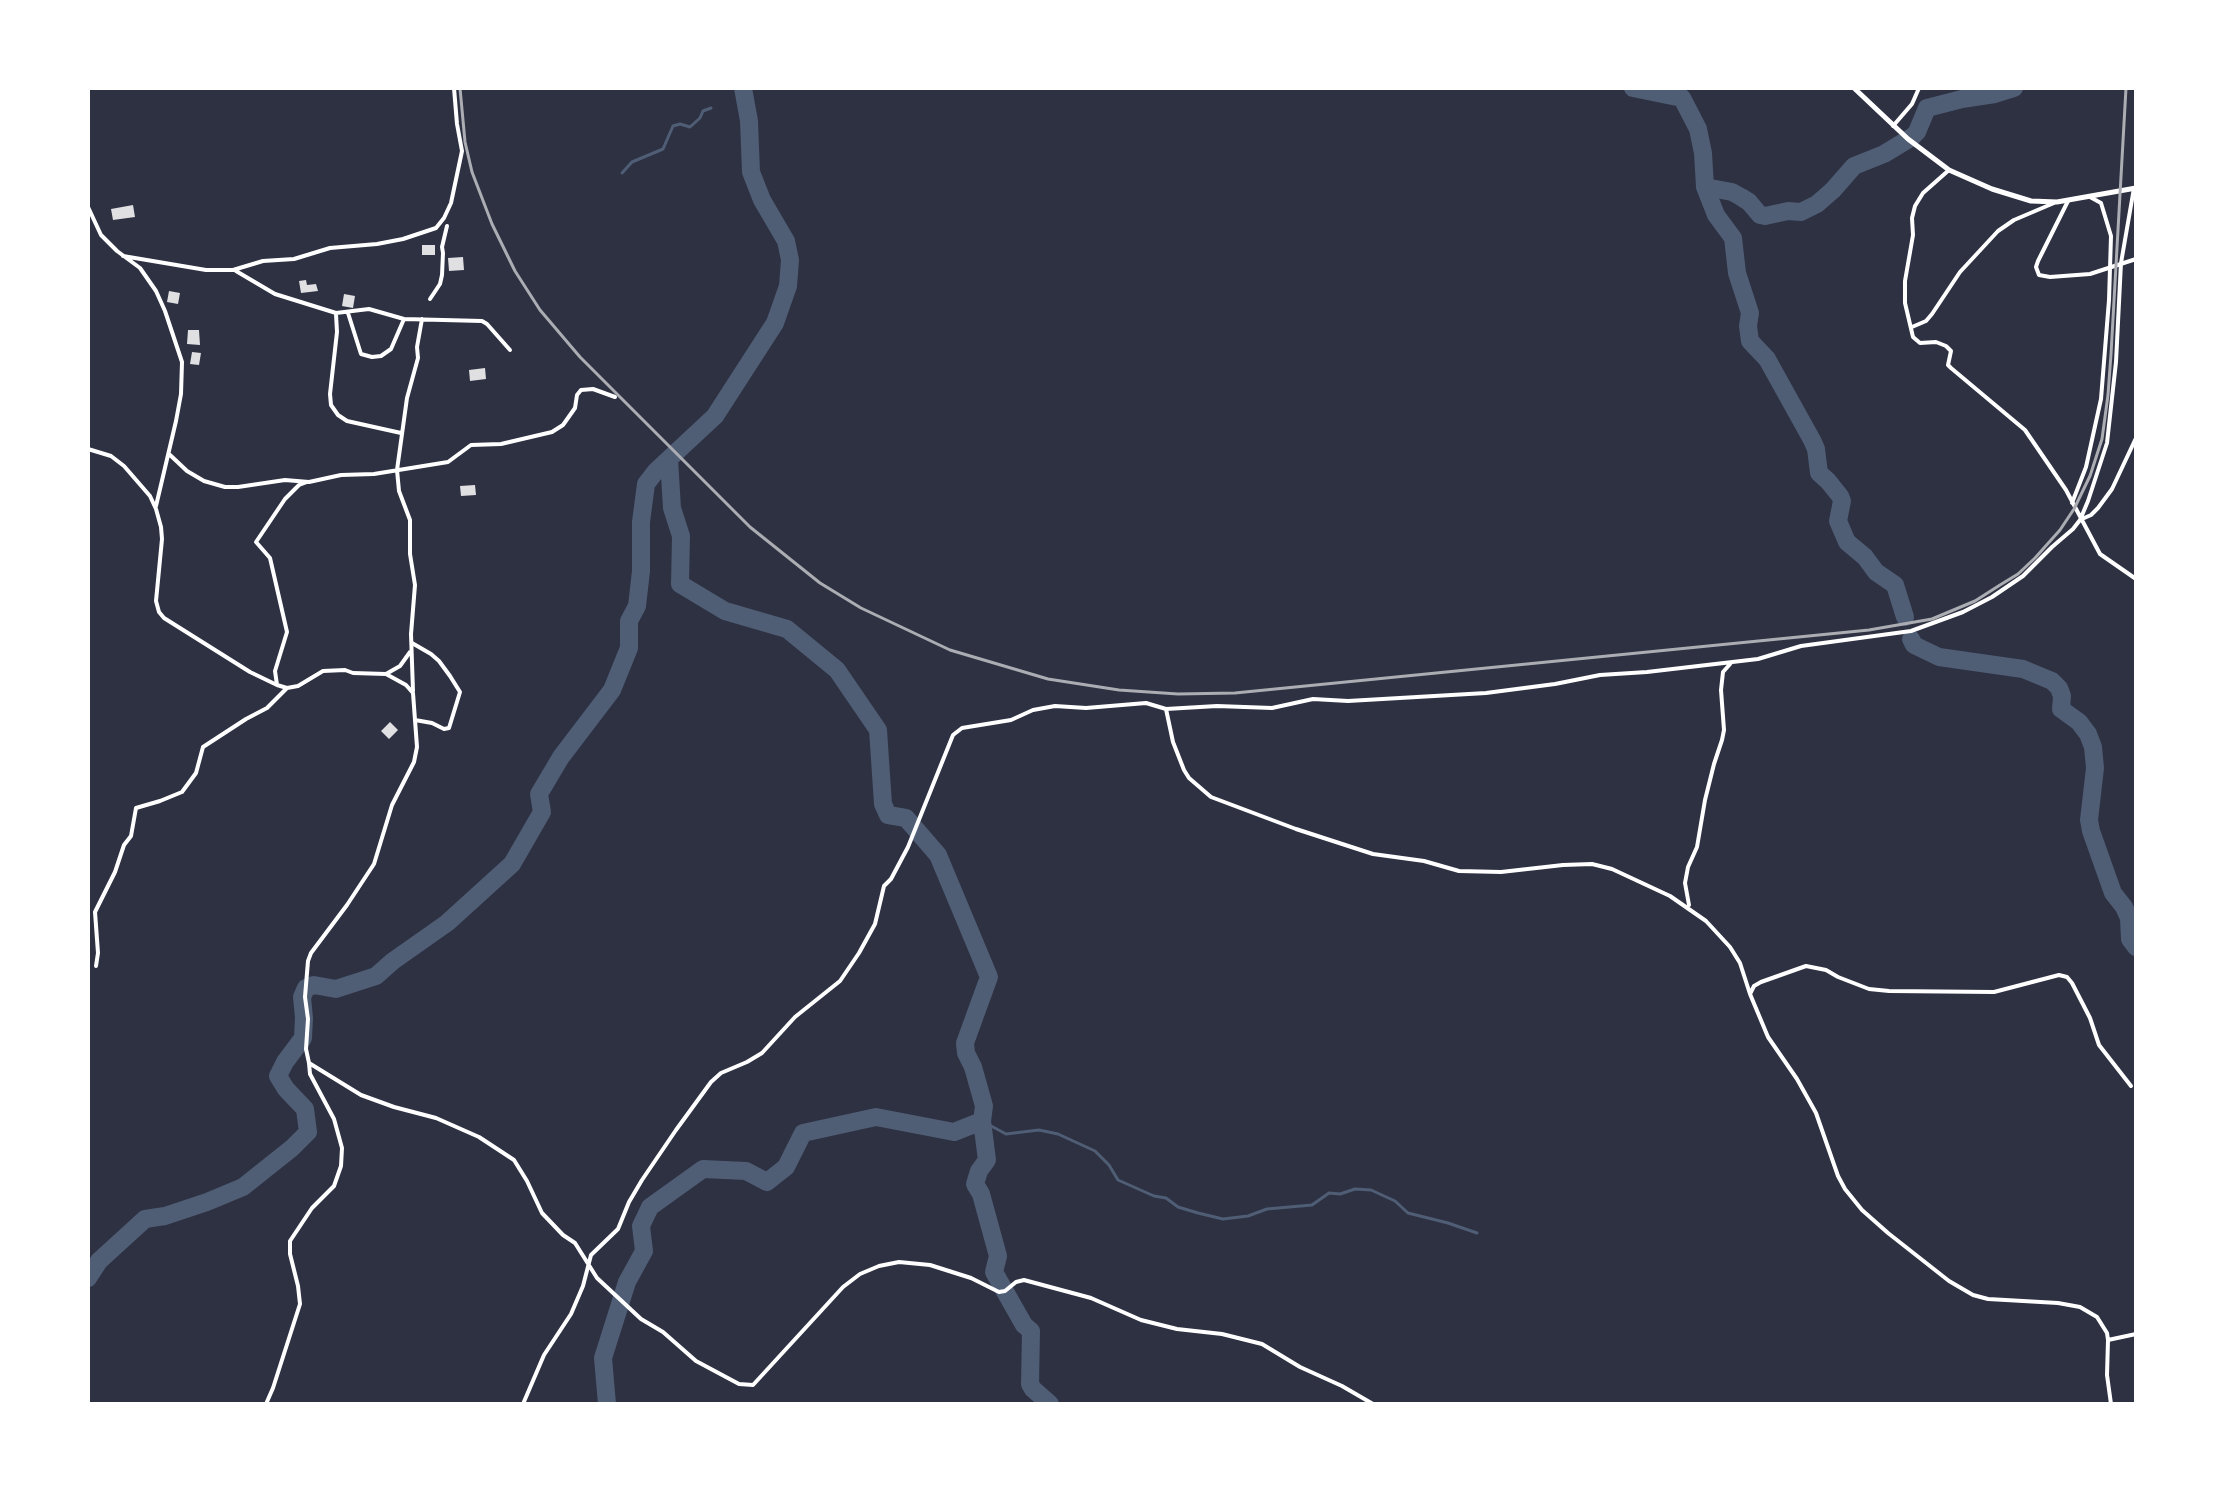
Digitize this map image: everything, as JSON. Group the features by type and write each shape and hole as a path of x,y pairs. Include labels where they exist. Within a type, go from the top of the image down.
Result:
{"street":[{"path":"123,256 206,270 233,270 263,261 294,259 330,248 403,239 436,228 451,203 462,151 454,88"},
{"path":"523,1404 544,1355 571,1314 591,1255 618,1229 642,1180 711,1082 721,1073 762,1053 795,1017 840,981 859,953 875,924 884,886 908,847 953,735 962,728 1011,720 1033,710 1055,706 1086,708 1146,703 1166,709 1217,706 1272,708 1313,699 1348,701 1486,693 1600,675 1758,659 1801,646 1911,631 1963,612 2023,576 2073,529 2080,520 2107,443 2116,362 2121,263 2135,188 2057,202 2020,198 1979,184 1949,170 1893,126 1854,88"},
{"path":"1893,126 1912,104 1919,88"},
{"path":"1949,170 1923,193 1912,218 1905,303 1916,341 1946,346 1951,351 1948,365 2020,425 2042,454 2100,554 2136,579"},
{"path":"2072,503 2086,467 2101,399 2110,266 2111,236 2104,211 2101,203 2088,197"},
{"path":"2068,201 2038,261 2036,271 2042,277 2090,274 2136,259"},
{"path":"1912,327 1926,321 1960,272 1998,231 2014,220 2057,202"},
{"path":"88,207 101,235 140,268 156,291 182,362 181,394 156,509"},
{"path":"430,299 440,284 442,247 447,226"},
{"path":"233,270 275,294 336,313 369,309 404,319 482,321 510,350"},
{"path":"336,313 331,405 347,421 401,433"},
{"path":"348,313 361,354 372,357 381,356 391,349 404,319"},
{"path":"266,1404 300,1304 290,1241 312,1208 334,1186 341,1166 342,1148 334,1119 310,1074 305,997 308,961 374,864 392,805 416,756 412,650 415,585 410,554 410,520 399,491 397,470 407,398 418,358 422,319"},
{"path":"277,685 275,671 287,632 270,558 256,542 285,499 299,485 341,475 374,474 448,462 471,445 501,444 552,432 563,425 575,408 581,390 600,390 615,397"},
{"path":"2080,520 2091,515 2112,489 2136,438"},
{"path":"88,449 111,456 124,466 150,496 156,509 161,532 156,601 164,618 250,672 277,685 287,688 298,686 332,669 386,674 406,685 413,693"},
{"path":"169,454 187,471 215,485 238,487 285,480 309,482"},
{"path":"412,643 439,661 460,692 449,728 415,720"},
{"path":"386,674 400,666 412,650"},
{"path":"1690,908 1685,883 1697,847 1724,730 1723,672 1732,662"},
{"path":"96,966 95,912 115,872 124,845 131,836 136,808 182,792 196,773 203,747 267,708 287,688"},
{"path":"1166,709 1173,742 1184,770 1211,797 1373,854 1424,861 1459,871 1501,872 1592,864 1642,882 1690,908 1730,947 1740,963 1761,1024 1816,1113 1845,1189 1873,1221 1961,1289 1988,1299 2080,1307 2097,1317 2107,1333 2111,1404"},
{"path":"1750,994 1754,986 1761,982 1806,966 1826,970 1869,989 1889,991 1994,992 2059,975 2067,977 2072,983 2090,1018 2099,1045 2131,1086"},
{"path":"309,1063 361,1095 436,1118 479,1137 514,1160 542,1213 575,1243 597,1278 641,1319 663,1332 696,1361 739,1384 753,1385 758,1381 812,1319 860,1274 899,1262 930,1265 971,1278 999,1292 1024,1280 1091,1298 1141,1320 1262,1344 1373,1404"},
{"path":"2108,1340 2136,1334"}],"building":[{"path":"133,205 135,217 113,220 111,209"},
{"path":"422,245 435,245 435,255 422,255"},
{"path":"463,257 464,270 449,271 448,258"},
{"path":"306,280 307,285 316,284 318,291 301,293 299,281"},
{"path":"169,291 180,293 178,304 167,302"},
{"path":"344,294 355,296 353,308 342,306"},
{"path":"188,330 199,330 200,345 187,344"},
{"path":"192,352 201,353 199,365 190,364"},
{"path":"485,368 486,379 470,381 469,370"},
{"path":"475,485 476,495 461,496 460,486"},
{"path":"390,722 398,730 389,739 381,731"}],"waterway":[{"path":"88,1278 99,1261 145,1219 165,1216 243,1187 308,1132 305,1109 278,1076 303,1038 302,997 306,988 314,985 336,989 376,976 447,923 512,864 542,812 539,794 561,757 612,690 629,648 629,621 637,606 646,484 715,416 775,323 788,286 790,260 786,241 762,200 751,172 749,121 743,88"},
{"path":"1633,88 1682,98 1698,129 1705,187 1716,215 1733,238 1737,273 1750,313 1750,341 1767,359 1812,440 1819,473 1840,496 1838,521 1847,542 1865,557 1876,572 1895,585 1905,617"},
{"path":"1705,187 1732,192 1749,202 1760,215 1801,212 1817,204 1854,166 1884,154 1912,137 1927,108 2014,88"},
{"path":"622,173 632,162 663,149 673,126 680,124 690,127 703,111 711,108"},
{"path":"669,459 672,508 681,536 680,584 725,611 787,629 837,670 878,730 883,804 888,815 906,818 938,855 989,977 965,1043 984,1106 982,1121 987,1160 975,1184 981,1194 998,1256 994,1272 1024,1325 1031,1331 1030,1384 1050,1404"},
{"path":"1911,639 1914,645 1939,657 2023,669 2052,681 2059,688 2061,709 2079,722 2093,747 2095,768 2089,820 2091,831 2113,893 2129,918 2130,939 2136,947"},
{"path":"607,1404 603,1358 627,1282 644,1251 641,1226 650,1207 703,1169 746,1171 767,1182 786,1167 803,1133 876,1117 954,1132 982,1121"},
{"path":"982,1121 1006,1134 1039,1130 1058,1134 1095,1151 1118,1180 1166,1198 1178,1207 1223,1219 1248,1216 1267,1209 1312,1205 1329,1193 1340,1194 1355,1189 1371,1190 1395,1201 1408,1213 1477,1233"}],"railway":[{"path":"460,88 465,142 472,172 515,271 540,310 580,357 750,527 820,583 861,608 950,650 1048,679 1119,690 1178,694 1235,693 1869,630 1932,619 1975,601 2018,574 2060,530 2074,509 2090,476 2102,439 2111,354 2126,88"}]}
